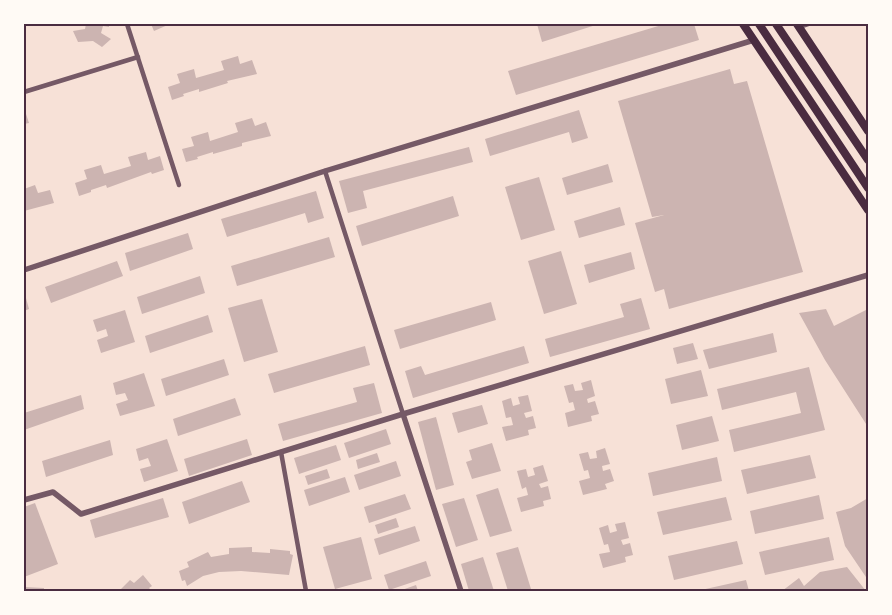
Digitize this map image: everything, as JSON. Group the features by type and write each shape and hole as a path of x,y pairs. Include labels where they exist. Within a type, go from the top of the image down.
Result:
{"main road":[{"path":"743,24 868,210"},
{"path":"758,24 868,188"},
{"path":"776,24 868,160"},
{"path":"798,25 868,131"}],"street":[{"path":"127,24 179,184"},
{"path":"798,25 808,24"},
{"path":"24,270 325,171 754,40"},
{"path":"24,92 138,57"},
{"path":"325,171 461,591"},
{"path":"24,500 53,492 81,514 403,414 868,275"},
{"path":"280,452 306,591"}],"building":[{"path":"86,24 109,24 109,27 103,26 101,33 111,39 102,47 93,41 78,42 73,31 85,29"},
{"path":"151,24 170,24 154,31"},
{"path":"537,24 599,24 542,42"},
{"path":"665,24 694,24 699,40 516,95 508,71"},
{"path":"238,56 240,64 252,60 257,74 227,81 228,83 199,92 199,89 172,100 168,87 180,83 177,74 194,69 196,78 224,70 221,61"},
{"path":"730,69 734,84 747,81 803,272 669,309 664,289 655,292 635,223 664,215 652,217 618,101"},
{"path":"24,108 29,123 24,124"},
{"path":"579,110 588,138 572,143 569,132 490,156 485,139"},
{"path":"252,118 255,126 266,122 271,136 242,143 242,146 213,154 213,152 186,162 182,149 194,146 191,137 208,132 210,141 238,132 235,123"},
{"path":"469,147 473,162 363,191 367,208 348,213 339,181"},
{"path":"146,152 148,160 160,156 164,170 152,174 151,172 107,188 106,185 79,196 75,183 87,179 84,170 101,165 104,174 131,166 128,157"},
{"path":"608,164 613,182 567,195 562,178"},
{"path":"539,177 555,230 521,240 505,187"},
{"path":"35,185 38,193 50,190 54,203 24,211 24,189"},
{"path":"316,191 324,218 308,223 305,213 227,237 221,219"},
{"path":"453,196 459,216 362,246 356,226"},
{"path":"620,207 625,225 579,238 574,221"},
{"path":"188,233 193,249 130,271 125,253"},
{"path":"329,237 335,257 237,286 231,266"},
{"path":"561,251 577,304 544,314 528,261"},
{"path":"631,252 635,269 589,283 584,265"},
{"path":"117,261 123,276 51,303 45,287"},
{"path":"200,276 205,293 142,314 137,297"},
{"path":"24,291 29,309 24,311"},
{"path":"641,298 650,329 550,357 545,339 624,317 620,304"},
{"path":"262,299 278,352 244,362 228,308"},
{"path":"491,302 496,320 400,349 394,330"},
{"path":"826,309 834,326 868,309 868,427 825,360 799,313"},
{"path":"125,310 135,342 101,353 97,340 108,336 106,329 97,332 93,320"},
{"path":"208,315 213,332 150,353 145,336"},
{"path":"773,333 777,352 709,369 703,350"},
{"path":"693,343 698,359 677,364 673,348"},
{"path":"365,346 370,365 274,393 268,374"},
{"path":"524,346 529,363 413,398 405,371 421,366 425,375"},
{"path":"224,359 229,375 166,396 161,379"},
{"path":"809,367 825,430 734,452 729,430 801,413 796,392 722,410 717,389"},
{"path":"701,370 708,396 671,404 665,379"},
{"path":"144,373 155,406 120,416 116,404 128,400 125,393 116,395 113,383"},
{"path":"591,380 595,396 587,399 588,403 595,401 599,414 591,416 592,421 568,427 565,413 575,410 573,402 569,403 564,386 573,384 575,391 583,390 581,383"},
{"path":"374,383 382,413 283,441 278,424 357,402 353,388"},
{"path":"81,395 84,409 24,430 24,413"},
{"path":"528,395 532,411 524,413 526,418 533,416 536,428 528,430 529,435 506,441 502,427 513,425 511,417 506,418 502,401 511,398 513,406 520,404 518,397"},
{"path":"235,398 241,415 178,436 173,419"},
{"path":"482,405 488,424 458,433 452,413"},
{"path":"712,416 719,441 682,450 676,425"},
{"path":"436,417 454,485 436,490 418,422"},
{"path":"386,429 391,444 349,458 344,443"},
{"path":"167,439 178,471 144,482 140,469 151,466 148,458 139,461 136,449"},
{"path":"247,439 252,455 189,476 184,459"},
{"path":"110,440 113,455 46,477 42,461"},
{"path":"492,443 501,471 472,479 466,462 472,460 469,450"},
{"path":"336,445 341,460 299,474 294,458"},
{"path":"605,448 610,464 602,466 603,471 610,469 614,481 605,484 607,489 583,495 579,481 590,478 588,470 584,471 579,454 588,452 590,459 597,458 596,451"},
{"path":"377,453 380,462 358,469 356,460"},
{"path":"810,455 816,478 747,494 741,470"},
{"path":"717,457 722,481 653,496 648,473"},
{"path":"396,461 401,476 359,490 354,475"},
{"path":"543,465 548,481 539,484 541,488 548,486 551,499 543,501 544,506 521,512 517,498 528,495 526,487 522,489 517,471 526,469 528,477 535,475 533,468"},
{"path":"327,469 330,478 308,485 305,476"},
{"path":"345,477 350,492 309,506 304,490"},
{"path":"242,481 250,502 189,524 182,502"},
{"path":"498,488 512,531 490,537 476,495"},
{"path":"405,494 411,509 369,523 364,507"},
{"path":"819,495 824,519 755,534 750,511"},
{"path":"726,497 732,520 663,535 657,512"},
{"path":"163,498 169,517 95,538 90,520"},
{"path":"464,498 478,540 456,547 442,504"},
{"path":"868,498 868,580 845,546 836,512 851,508"},
{"path":"35,503 58,564 24,577 24,507"},
{"path":"396,518 399,527 378,534 375,525"},
{"path":"625,522 629,538 621,540 623,545 630,543 633,555 625,557 626,562 603,568 599,554 610,552 608,544 604,545 599,528 608,525 610,533 617,531 615,524"},
{"path":"415,526 420,541 379,555 374,539"},
{"path":"361,537 372,579 335,589 323,547"},
{"path":"829,537 834,560 765,575 759,552"},
{"path":"737,541 743,564 674,580 668,556"},
{"path":"252,547 252,552 270,553 270,549 290,551 290,554 293,555 289,575 241,571 219,572 203,576 187,586 185,580 182,581 179,571 189,567 187,562 208,552 211,557 229,554 229,548"},
{"path":"518,547 531,589 508,591 496,553"},
{"path":"483,557 494,591 469,591 461,564"},
{"path":"426,561 431,576 389,590 384,575"},
{"path":"847,567 866,591 782,591 799,578 804,586 820,572"},
{"path":"143,575 152,586 149,588 152,591 119,591 130,580 134,583"},
{"path":"746,580 749,591 701,591 701,590"},
{"path":"416,585 418,591 399,591"},
{"path":"24,587 44,588 44,591 24,591"}]}
